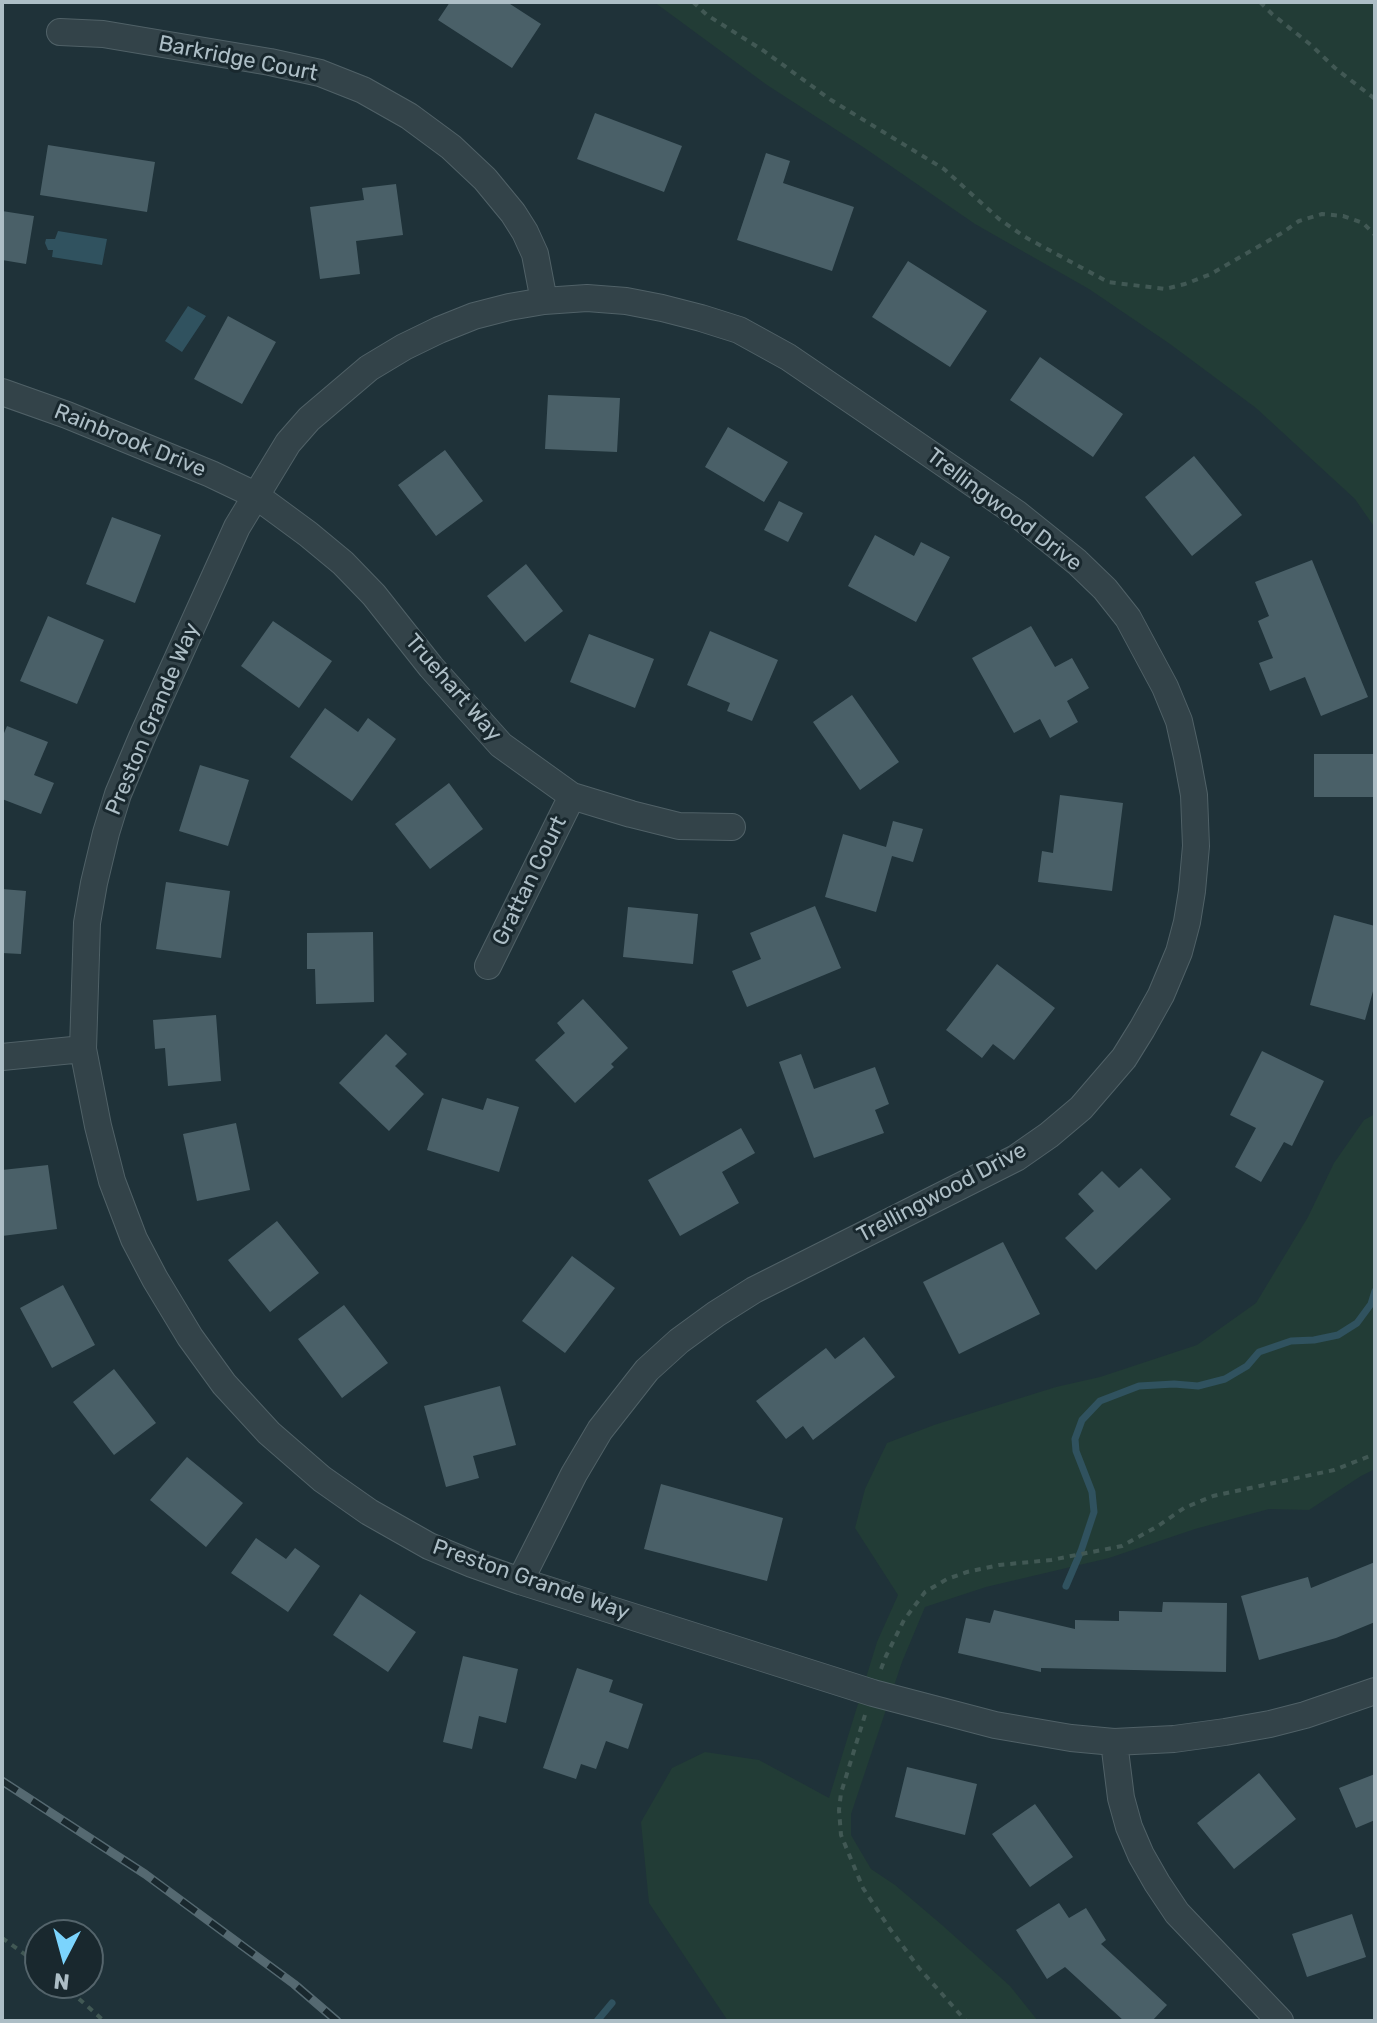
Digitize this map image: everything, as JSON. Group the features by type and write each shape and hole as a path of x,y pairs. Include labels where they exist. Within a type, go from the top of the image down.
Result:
{"street":[{"name":"Barkridge Court","path":"60,32 103,34 270,62 320,73 363,90 409,116 451,147 485,179 525,232 535,254 544,301"},
{"name":"Trellingwood Drive","path":"255,495 288,443 309,419 369,368 404,347 474,316 544,301 587,298 626,301 701,318 739,330 788,357 1016,513 1077,562 1105,589 1128,618 1165,687 1179,721 1194,795 1196,846 1187,922 1179,952 1161,995 1124,1058 1081,1108 1016,1158 754,1290 679,1341 647,1370 600,1430 520,1581"},
{"name":"Rainbrook Drive","path":"2,392 154,450 255,495"},
{"name":"Truehart Way","path":"255,495 343,563 374,595 431,667 501,745 572,796 679,826 732,827"},
{"name":"Preston Grande Way","path":"255,495 237,527 118,794 106,833 87,923 83,1049 112,1181 134,1239 190,1337 224,1384 269,1433 322,1479 369,1512 429,1546 472,1564 873,1693 995,1725 1114,1742 1174,1739 1270,1724 1337,1706 1375,1691"},
{"name":"Grattan Court","path":"488,966 572,796"},
{"path":"2,1057 83,1049"},
{"path":"1114,1742 1121,1798 1129,1827 1157,1883 1177,1913 1280,2021"}],"path":[{"path":"693,2 707,15 764,51 831,100 944,169 999,219 1025,237 1108,282 1165,289 1185,284 1211,274 1299,221 1322,214 1343,216 1363,223 1375,235"},
{"path":"1260,2 1375,99"},
{"path":"966,2021 919,1968 890,1929 863,1888 841,1835 841,1793 886,1656 904,1620 925,1592 947,1579 999,1565 1064,1558 1122,1546 1184,1508 1213,1496 1334,1470 1375,1454"},
{"path":"2,1938 24,1954"},
{"path":"79,1999 104,2021"}],"green space":[{"path":"654,2 1375,2 1375,528 1355,499 1256,408 1170,344 1089,289 975,224 767,85"},
{"path":"1375,1114 1375,1469 1309,1510 1269,1509 1195,1529 1109,1558 986,1587 925,1607 902,1662 851,1814 851,1835 871,1869 895,1885 1010,1986 1038,2021 728,2021 649,1903 641,1822 672,1768 705,1752 759,1760 829,1798 877,1642 898,1595 855,1528 865,1489 887,1443 934,1425 1197,1345 1256,1303 1308,1217 1334,1163 1364,1120"}],"water":[{"path":"58,231 107,239 102,265 52,257 53,250 48,250 45,243 46,239 55,239"},
{"path":"188,306 206,316 182,352 165,341"}],"building":[{"path":"450,2 507,2 541,24 512,68 438,20"},
{"path":"595,113 682,146 664,192 577,159"},
{"path":"48,145 155,162 147,212 40,195"},
{"path":"766,153 790,161 783,183 854,207 832,271 737,240"},
{"path":"396,184 403,235 356,241 360,274 320,279 310,207 364,200 362,188"},
{"path":"2,211 34,216 26,264 2,260"},
{"path":"908,261 987,311 950,367 872,317"},
{"path":"228,316 276,342 242,404 194,379"},
{"path":"1040,357 1123,414 1093,457 1010,400"},
{"path":"548,395 620,398 617,452 545,449"},
{"path":"728,427 788,462 764,502 705,467"},
{"path":"445,450 483,501 436,536 398,485"},
{"path":"1194,456 1242,515 1192,556 1145,497"},
{"path":"779,501 803,513 788,542 764,530"},
{"path":"112,517 161,535 135,603 86,584"},
{"path":"875,535 914,556 921,542 950,557 916,622 848,586"},
{"path":"1312,560 1368,697 1321,716 1305,677 1270,691 1259,663 1273,658 1258,621 1269,616 1255,582"},
{"path":"526,564 563,611 525,642 487,596"},
{"path":"48,616 104,640 77,704 20,681"},
{"path":"273,621 332,661 299,708 241,666"},
{"path":"1031,626 1055,667 1072,658 1089,688 1067,701 1078,722 1050,738 1040,719 1014,733 972,658"},
{"path":"710,631 778,660 752,721 727,711 730,703 687,685"},
{"path":"589,634 654,659 635,708 570,682"},
{"path":"852,695 899,762 860,790 813,722"},
{"path":"325,708 358,732 368,718 396,739 352,801 290,757"},
{"path":"7,726 48,742 34,775 54,783 41,814 2,799 2,738"},
{"path":"1314,754 1375,754 1375,797 1314,797"},
{"path":"200,765 249,780 228,846 179,831"},
{"path":"449,783 483,829 430,869 395,824"},
{"path":"1060,795 1123,803 1112,891 1038,882 1042,851 1053,853"},
{"path":"893,821 923,829 913,862 892,856 876,912 825,897 843,834 886,847"},
{"path":"166,882 230,891 221,958 156,949"},
{"path":"2,889 26,891 21,954 2,953"},
{"path":"815,906 841,968 747,1007 732,971 761,959 750,933"},
{"path":"628,907 698,914 693,964 623,957"},
{"path":"1334,915 1375,926 1375,984 1365,1020 1310,1005"},
{"path":"373,932 374,1002 316,1004 315,969 307,969 307,933"},
{"path":"997,964 1055,1008 1014,1060 993,1044 982,1058 946,1030"},
{"path":"583,999 628,1048 611,1064 614,1067 575,1103 535,1060 565,1033 557,1023"},
{"path":"216,1015 221,1081 168,1086 165,1048 155,1049 153,1020"},
{"path":"386,1034 407,1054 395,1066 424,1094 389,1131 339,1083"},
{"path":"1262,1051 1324,1081 1292,1146 1284,1142 1261,1182 1235,1167 1256,1128 1230,1115"},
{"path":"801,1054 814,1089 875,1067 889,1104 875,1110 884,1133 814,1158 779,1062"},
{"path":"442,1098 483,1110 487,1098 519,1107 499,1172 427,1150"},
{"path":"236,1123 250,1190 197,1201 183,1134"},
{"path":"741,1128 755,1153 722,1172 739,1203 680,1236 648,1180"},
{"path":"48,1165 57,1229 2,1236 2,1170"},
{"path":"1141,1168 1171,1199 1096,1270 1065,1238 1094,1211 1078,1194 1102,1171 1119,1188"},
{"path":"277,1221 319,1273 270,1312 228,1260"},
{"path":"1003,1242 1040,1314 959,1354 923,1282"},
{"path":"572,1256 615,1288 565,1353 522,1321"},
{"path":"63,1285 95,1345 52,1368 20,1308"},
{"path":"344,1305 388,1363 342,1398 298,1339"},
{"path":"864,1337 895,1377 813,1440 803,1426 786,1439 756,1401 826,1348 835,1359"},
{"path":"114,1369 156,1423 114,1455 73,1402"},
{"path":"500,1386 516,1445 473,1456 479,1478 446,1487 424,1406"},
{"path":"187,1457 243,1503 206,1547 150,1500"},
{"path":"661,1484 783,1518 767,1581 644,1549"},
{"path":"256,1538 286,1559 295,1548 320,1566 288,1612 231,1573"},
{"path":"1375,1562 1375,1622 1336,1638 1259,1660 1241,1596 1308,1577 1311,1588"},
{"path":"360,1594 416,1632 388,1672 333,1635"},
{"path":"1163,1602 1227,1603 1226,1672 1041,1668 1041,1672 958,1653 966,1618 990,1623 994,1610 1075,1629 1075,1620 1119,1621 1119,1611 1162,1612"},
{"path":"463,1656 518,1669 506,1723 479,1716 472,1749 443,1742"},
{"path":"577,1668 613,1680 609,1692 643,1704 628,1749 606,1741 596,1769 581,1764 576,1779 543,1768"},
{"path":"907,1767 977,1784 965,1835 895,1817"},
{"path":"1259,1773 1296,1819 1234,1869 1197,1823"},
{"path":"1375,1774 1375,1820 1356,1828 1339,1788"},
{"path":"1035,1804 1073,1857 1030,1887 992,1834"},
{"path":"1059,1903 1069,1918 1086,1908 1106,1940 1101,1944 1167,2005 1152,2021 1124,2021 1065,1967 1047,1979 1016,1930"},
{"path":"1352,1914 1366,1957 1307,1977 1292,1934"}],"waterway":[{"path":"1066,1586 1094,1512 1092,1492 1076,1451 1075,1439 1082,1420 1100,1401 1139,1386 1198,1386 1225,1379 1247,1366 1259,1352 1291,1341 1338,1335 1357,1323 1371,1304 1375,1291"},
{"path":"597,2021 612,2003"}],"railway":[{"path":"2,1781 145,1874 294,1984 337,2021"}]}
